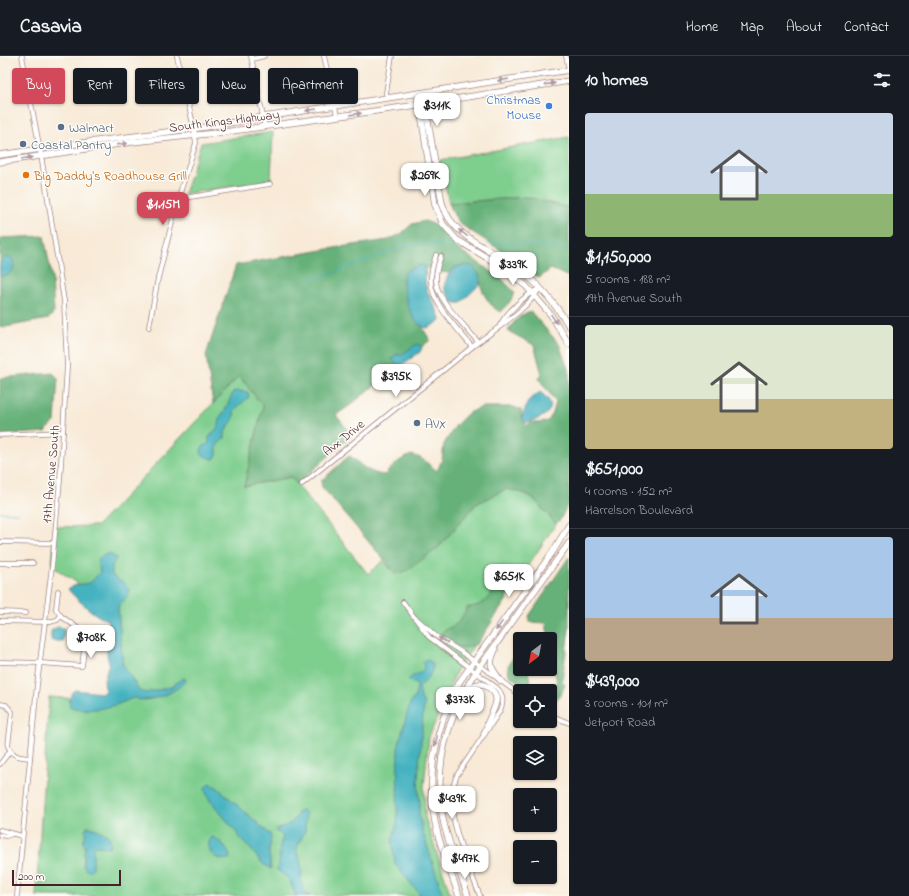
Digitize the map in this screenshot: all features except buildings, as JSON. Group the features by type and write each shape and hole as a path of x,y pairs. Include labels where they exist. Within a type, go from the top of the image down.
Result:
{"main road":[{"name":"South Kings Highway","path":"0,155 194,128 569,70"},
{"name":"South Kings Highway","path":"0,162 132,142 266,127 569,81"},
{"path":"420,94 442,203 447,216 462,234 522,271 540,288 559,310 569,326"},
{"path":"422,104 435,205 443,224 449,233 456,239 499,265 520,281 551,314 569,344"},
{"path":"459,896 438,835 432,802 432,776 435,748 441,722 454,691 469,667 552,553 569,525"},
{"path":"468,896 443,817 440,787 444,742 449,725 462,694 480,666 569,543"},
{"path":"501,638 491,662 492,670 501,681"},
{"path":"462,694 473,686 480,684 494,692 496,705 488,721 484,734"}],"street":[{"name":"17th Avenue South","path":"16,896 54,543 67,366 64,301 40,149 22,56"},
{"path":"149,327 158,278 178,199 196,143 194,128 177,56"},
{"path":"264,56 252,57 266,127"},
{"path":"324,56 337,116"},
{"path":"387,98 386,92 392,56"},
{"path":"566,56 569,70"},
{"path":"178,199 270,184"},
{"path":"436,255 430,274 434,296 442,309 472,347"},
{"path":"441,256 436,268 438,288 448,305 478,342"},
{"name":"Avx Drive","path":"302,484 478,342 508,321 540,288"},
{"path":"442,309 448,305"},
{"path":"0,435 63,432"},
{"path":"0,542 54,543"},
{"path":"0,563 33,563"},
{"path":"0,662 82,666 86,634 61,616 56,609 58,591"},
{"path":"404,602 420,627 429,637 496,688 503,699 500,711 457,775 452,788 451,799 459,836 480,896"},
{"path":"0,612 26,613"},
{"path":"0,621 46,622 57,620 61,616"},
{"path":"414,616 436,636 513,690"},
{"path":"0,704 6,705 12,712 8,746 10,751 19,758 30,758"},
{"path":"557,718 569,723"},
{"path":"0,764 10,751"},
{"path":"0,830 22,836"},
{"path":"0,834 6,836 12,834"}],"green space":[{"path":"273,132 271,180 184,194 201,143"},
{"path":"569,137 569,208 527,197 449,203 440,160"},
{"path":"527,197 569,208 569,277 551,269 539,278 513,258 460,224 449,203"},
{"path":"425,221 438,226 458,249 502,279 515,293 509,303 500,312 492,306 483,292 480,277 463,265 456,267 449,273 435,271 424,266 415,320 422,327 430,340 352,404 336,415 350,433 349,438 297,484 291,477 244,486 263,406 239,376 213,404 206,355 236,265 388,240 401,234 412,224"},
{"path":"44,236 52,278 54,313 48,319 0,328 0,238"},
{"path":"531,312 559,344 569,372 569,502 560,520 556,524 532,497 520,492 506,489 476,504 437,549 406,571 396,574 322,487 321,481 349,456 367,469 381,475 384,475 399,461 411,455 421,458 437,471 442,460 444,444 456,425 468,413 482,407 514,407 521,410 526,426 532,422 537,423 548,421 553,413 556,402 539,379 542,374 534,345 508,331 518,318"},
{"path":"53,373 58,378 55,422 46,432 0,435 0,378"},
{"path":"239,376 263,406 244,486 291,477 368,574 383,561 396,574 437,549 476,504 506,489 520,492 532,497 556,524 457,670 429,737 424,786 425,817 451,896 36,896 49,697 112,701 116,609 52,566 55,527 97,526"},
{"path":"569,557 569,628 562,681 565,685 557,699 557,684 549,684 557,683 556,676 557,676 557,632 548,632 546,623 530,622 529,616"},
{"path":"503,587 507,599 477,644 464,648 454,645 439,635 458,623 468,607 480,604 498,589"},
{"path":"513,658 513,676 529,676 531,684 521,684 509,675 508,666"}],"water":[{"path":"6,257 12,258 14,265 10,273 0,276 0,264"},
{"path":"421,265 425,267 426,287 438,312 440,321 430,327 425,328 416,321 410,311 403,284 405,272 411,268"},
{"path":"463,265 473,266 480,277 480,284 461,303 456,303 451,301 444,287 450,273 455,268"},
{"path":"419,344 422,348 420,352 400,366 393,361 392,359 396,354 401,355 415,345"},
{"path":"233,392 248,392 249,397 235,409 233,420 225,432 225,438 217,445 217,456 214,459 206,457 202,454 201,450 209,443 209,437 219,426 220,417 225,411"},
{"path":"540,392 547,398 550,403 550,408 544,416 525,423 522,417 528,401"},
{"path":"108,553 116,558 112,566 112,575 124,583 130,591 128,597 118,607 123,665 140,691 145,693 171,687 183,678 186,679 179,687 160,697 148,700 133,698 102,708 78,709 70,707 70,697 75,690 102,693 105,690 104,679 109,663 107,655 108,621 101,618 88,608 68,589 76,585 90,583 100,572 98,562 99,558"},
{"path":"59,626 64,629 63,641 52,641 51,631"},
{"path":"428,659 433,665 433,668 419,688 421,698 424,703 418,778 420,802 419,813 422,829 443,896 421,896 395,864 392,840 397,824 398,748 408,710 411,701 415,697 417,686 409,679 422,671 424,666 423,662"},
{"path":"209,783 218,788 270,834 271,838 269,852 271,869 263,864 243,842 209,799 205,790"},
{"path":"303,810 306,813 305,832 298,845 297,852 302,868 302,885 310,896 296,896 289,879 277,870 279,865 280,846 283,837 275,830 292,823 299,811"},
{"path":"88,826 107,835 111,842 110,847 94,846 93,868 89,871 83,866 85,846 83,842 86,832 85,830"},
{"path":"211,837 220,841 225,847 230,856 229,859 219,859 212,854 209,846"}],"waterway":[{"path":"488,243 508,243 569,248"},
{"path":"309,279 330,274 404,246 448,244"},
{"path":"0,512 18,513"}],"place":[{"name":"Christmas Mouse","path":"549,106"},
{"name":"Walmart","path":"61,127"},
{"name":"Coastal Pantry","path":"23,144"},
{"name":"Big Daddy's Roadhouse Grill","path":"26,175"},
{"name":"AVX","path":"417,423"}]}
